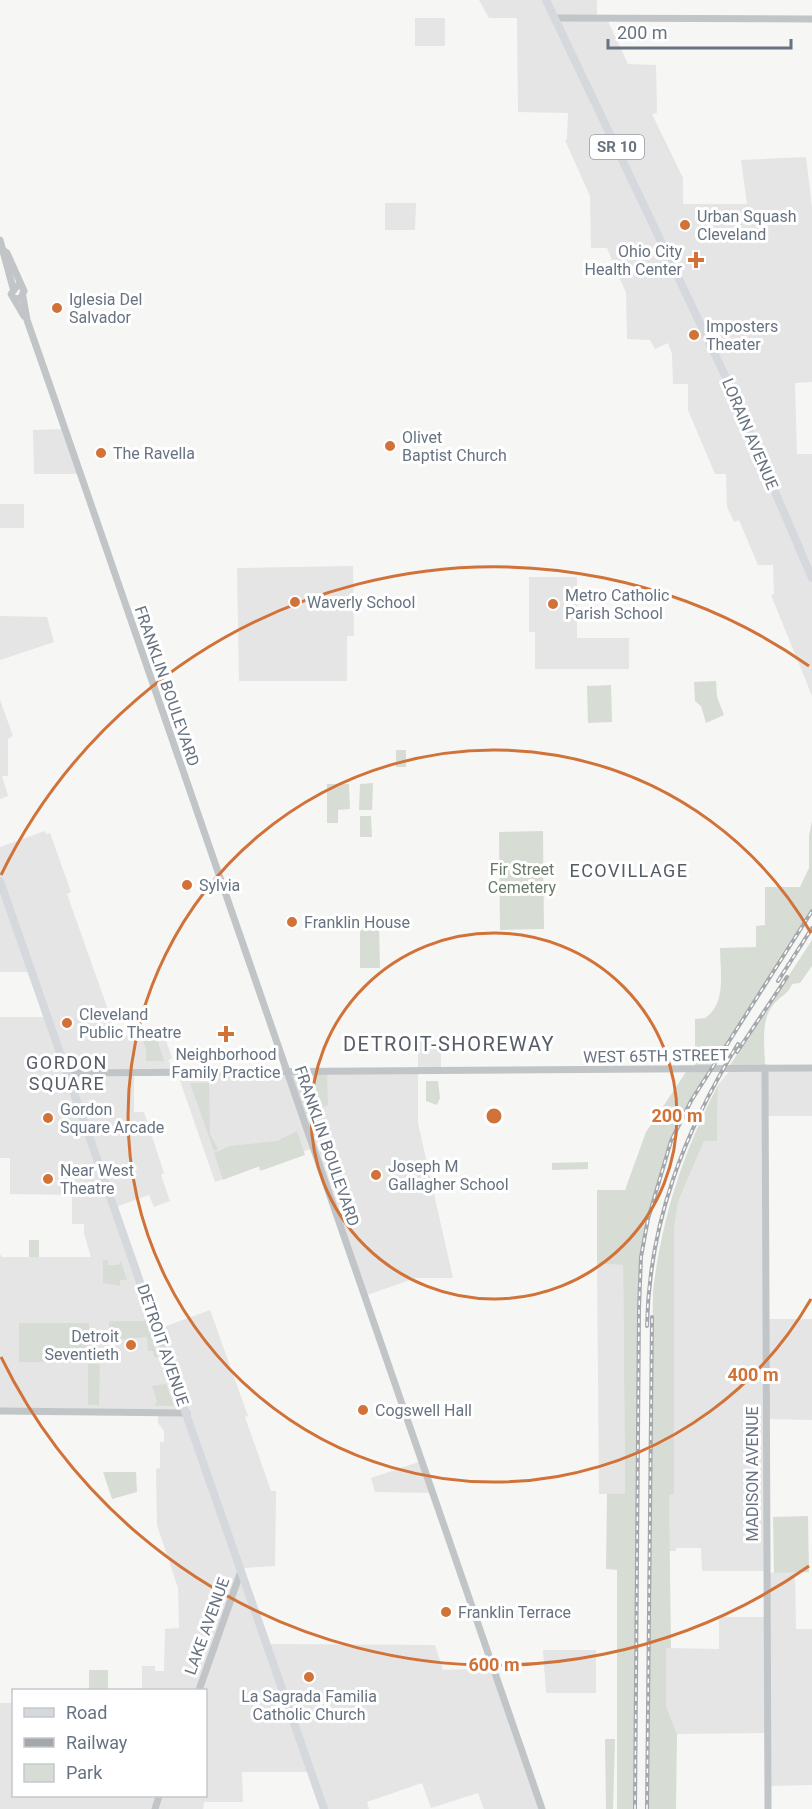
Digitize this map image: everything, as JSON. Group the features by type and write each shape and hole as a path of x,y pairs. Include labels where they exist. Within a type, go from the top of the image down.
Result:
{"main road":[{"name":"LORAIN AVENUE","path":"546,0 729,384 812,578"},
{"name":"DETROIT AVENUE","path":"0,881 324,1809"}],"street":[{"path":"555,18 812,19"},
{"path":"0,240 4,251 8,253 19,298"},
{"path":"17,288 11,294 19,298"},
{"name":"FRANKLIN BOULEVARD","path":"19,298 543,1809"},
{"name":"MADISON AVENUE","path":"765,1068 768,1809"},
{"name":"WEST 65TH STREET","path":"68,1073 812,1068"},
{"path":"0,1411 187,1413"},
{"name":"LAKE AVENUE","path":"199,1689 241,1570"}],"shaded area":[{"path":"479,0 597,0 597,19 607,19 628,64 656,65 657,113 652,114 683,178 683,204 747,204 741,160 806,157 812,207 812,382 795,383 797,454 812,454 812,696 771,595 774,594 773,565 758,565 739,520 734,522 727,507 726,474 715,474 688,410 688,384 673,384 672,354 668,343 655,349 650,340 627,339 626,293 607,248 591,248 590,196 565,140 567,139 568,113 518,112 517,18 489,18"},
{"path":"415,18 445,18 445,46 415,46"},
{"path":"385,203 416,203 415,230 385,230"},
{"path":"65,429 81,474 34,474 33,430"},
{"path":"0,504 24,504 24,528 0,528"},
{"name":"Waverly School","path":"353,566 354,636 347,636 347,681 239,681 237,568"},
{"name":"Metro Catholic Parish School","path":"529,577 577,577 577,638 629,638 629,669 535,669 535,632 529,632"},
{"path":"0,616 47,617 54,642 0,660"},
{"path":"0,700 13,736 8,739 8,776 2,776 8,796 0,799"},
{"path":"45,831 46,834 50,833 71,892 67,894 111,1018 114,1037 135,1035 161,1026 172,1058 168,1061 177,1072 134,1073 134,1112 144,1112 164,1173 161,1175 170,1201 154,1207 149,1195 116,1207 158,1329 210,1310 248,1416 245,1417 271,1491 276,1491 275,1566 244,1568 267,1644 435,1645 443,1670 494,1668 542,1809 484,1809 478,1793 431,1808 422,1783 367,1802 369,1809 324,1809 311,1772 242,1772 243,1802 204,1802 203,1809 155,1809 159,1797 207,1797 207,1689 142,1689 142,1666 155,1666 155,1671 164,1671 165,1629 179,1628 178,1588 157,1525 156,1469 160,1468 160,1442 164,1442 164,1431 158,1423 158,1413 0,1411 0,1254 2,1257 91,1257 84,1234 84,1224 72,1224 72,1195 10,1194 10,1158 0,1158 0,1017 48,1017 32,972 0,972 0,847"},
{"name":"Joseph M Gallagher School","path":"418,1041 441,1041 441,1071 418,1072 418,1123 453,1278 416,1278 364,1296 313,1148 215,1182 177,1072 418,1071"},
{"path":"732,1068 812,1068 812,1116 766,1116 766,1319 812,1319 812,1420 766,1419 765,1571 702,1571 701,1548 676,1548 676,1551 669,1551 669,1494 674,1494 674,1230 678,1202 704,1141 717,1141 718,1085"},
{"path":"597,1264 623,1265 625,1494 599,1494"},
{"path":"422,1461 434,1493 375,1492 371,1478"},
{"path":"795,1572 796,1629 812,1629 812,1785 768,1786 767,1733 677,1734 666,1706 666,1648 719,1649 719,1617 766,1617 765,1573"},
{"path":"543,1650 596,1650 596,1693 546,1693"},
{"path":"0,1703 12,1703 12,1797 158,1797 153,1809 0,1809"}],"green space":[{"path":"716,681 717,697 724,715 706,723 701,706 695,701 694,682"},
{"path":"611,685 612,722 588,723 587,686"},
{"path":"396,750 406,750 406,767 396,767"},
{"path":"373,783 372,810 359,810 360,784"},
{"path":"327,784 349,784 350,809 338,810 338,823 327,823"},
{"path":"360,816 371,816 372,837 360,837"},
{"path":"812,821 812,911 691,1101 671,1141 648,1219 641,1257 639,1309 635,1809 617,1809 617,1570 606,1569 607,1494 625,1494 623,1265 597,1264 597,1190 625,1190 646,1132 688,1069 695,1068 695,1019 705,1018 717,1004 721,986 720,948 756,947 756,926 765,925 765,887 800,887 809,868 809,836"},
{"name":"Fir Street Cemetery","path":"543,831 544,929 500,930 499,832"},
{"path":"360,923 379,923 380,968 360,968"},
{"path":"812,940 812,966 800,983 792,984 776,1002 766,1019 765,1068 728,1068"},
{"path":"154,1030 164,1061 146,1061 146,1049 141,1036"},
{"path":"327,1071 328,1105 302,1116 287,1072"},
{"path":"426,1081 438,1081 440,1098 437,1105 426,1101"},
{"path":"190,1083 209,1083 210,1134 218,1149 214,1151"},
{"path":"718,1085 717,1141 704,1141 678,1202 674,1230 674,1494 669,1495 671,1648 666,1648 666,1706 677,1734 676,1809 647,1809 653,1291 662,1237 676,1185 694,1135"},
{"path":"297,1131 305,1155 260,1171 259,1166 223,1180 214,1153 230,1146 277,1141"},
{"path":"588,1162 588,1169 552,1170 552,1163"},
{"path":"29,1240 39,1240 39,1257 29,1257"},
{"path":"103,1260 109,1261 107,1265 118,1265 121,1261 127,1280 120,1280 120,1286 103,1283"},
{"path":"109,1321 146,1321 158,1357 154,1357 153,1351 148,1351 147,1337 109,1341"},
{"path":"19,1323 89,1323 89,1362 19,1362"},
{"path":"88,1364 100,1364 99,1405 88,1405"},
{"path":"166,1384 174,1406 154,1406 157,1401 152,1386"},
{"path":"103,1472 136,1472 137,1492 112,1499"},
{"path":"808,1516 809,1572 774,1573 773,1517"},
{"path":"89,1670 108,1670 108,1689 89,1689"},
{"path":"605,1739 615,1739 613,1809 606,1809"}],"railway":[{"path":"635,1809 639,1309 641,1257 648,1219 671,1141 691,1101 812,911"},
{"path":"778,981 812,928"},
{"path":"737,1052 787,977"},
{"path":"647,1326 654,1251 673,1179 701,1111 738,1044"},
{"path":"647,1809 652,1317"}],"place":[{"name":"Urban Squash Cleveland","path":"685,225"},
{"name":"Ohio City Health Center","path":"696,260"},
{"name":"Iglesia Del Salvador","path":"57,308"},
{"name":"Imposters Theater","path":"694,335"},
{"name":"Olivet Baptist Church","path":"390,446"},
{"name":"The Ravella","path":"101,453"},
{"name":"Waverly School","path":"295,602"},
{"name":"Metro Catholic Parish School","path":"553,604"},
{"name":"Sylvia","path":"187,885"},
{"name":"Franklin House","path":"292,922"},
{"name":"Cleveland Public Theatre","path":"67,1023"},
{"name":"Neighborhood Family Practice","path":"226,1034"},
{"name":"Gordon Square Arcade","path":"48,1118"},
{"name":"Joseph M Gallagher School","path":"376,1175"},
{"name":"Near West Theatre","path":"48,1179"},
{"name":"Detroit Seventieth","path":"131,1345"},
{"name":"Cogswell Hall","path":"363,1410"},
{"name":"Franklin Terrace","path":"446,1612"},
{"name":"La Sagrada Familia Catholic Church","path":"309,1677"}],"district":[{"name":"ECOVILLAGE","path":"629,870"},
{"name":"DETROIT-SHOREWAY","path":"449,1044"},
{"name":"GORDON SQUARE","path":"67,1072"}]}
